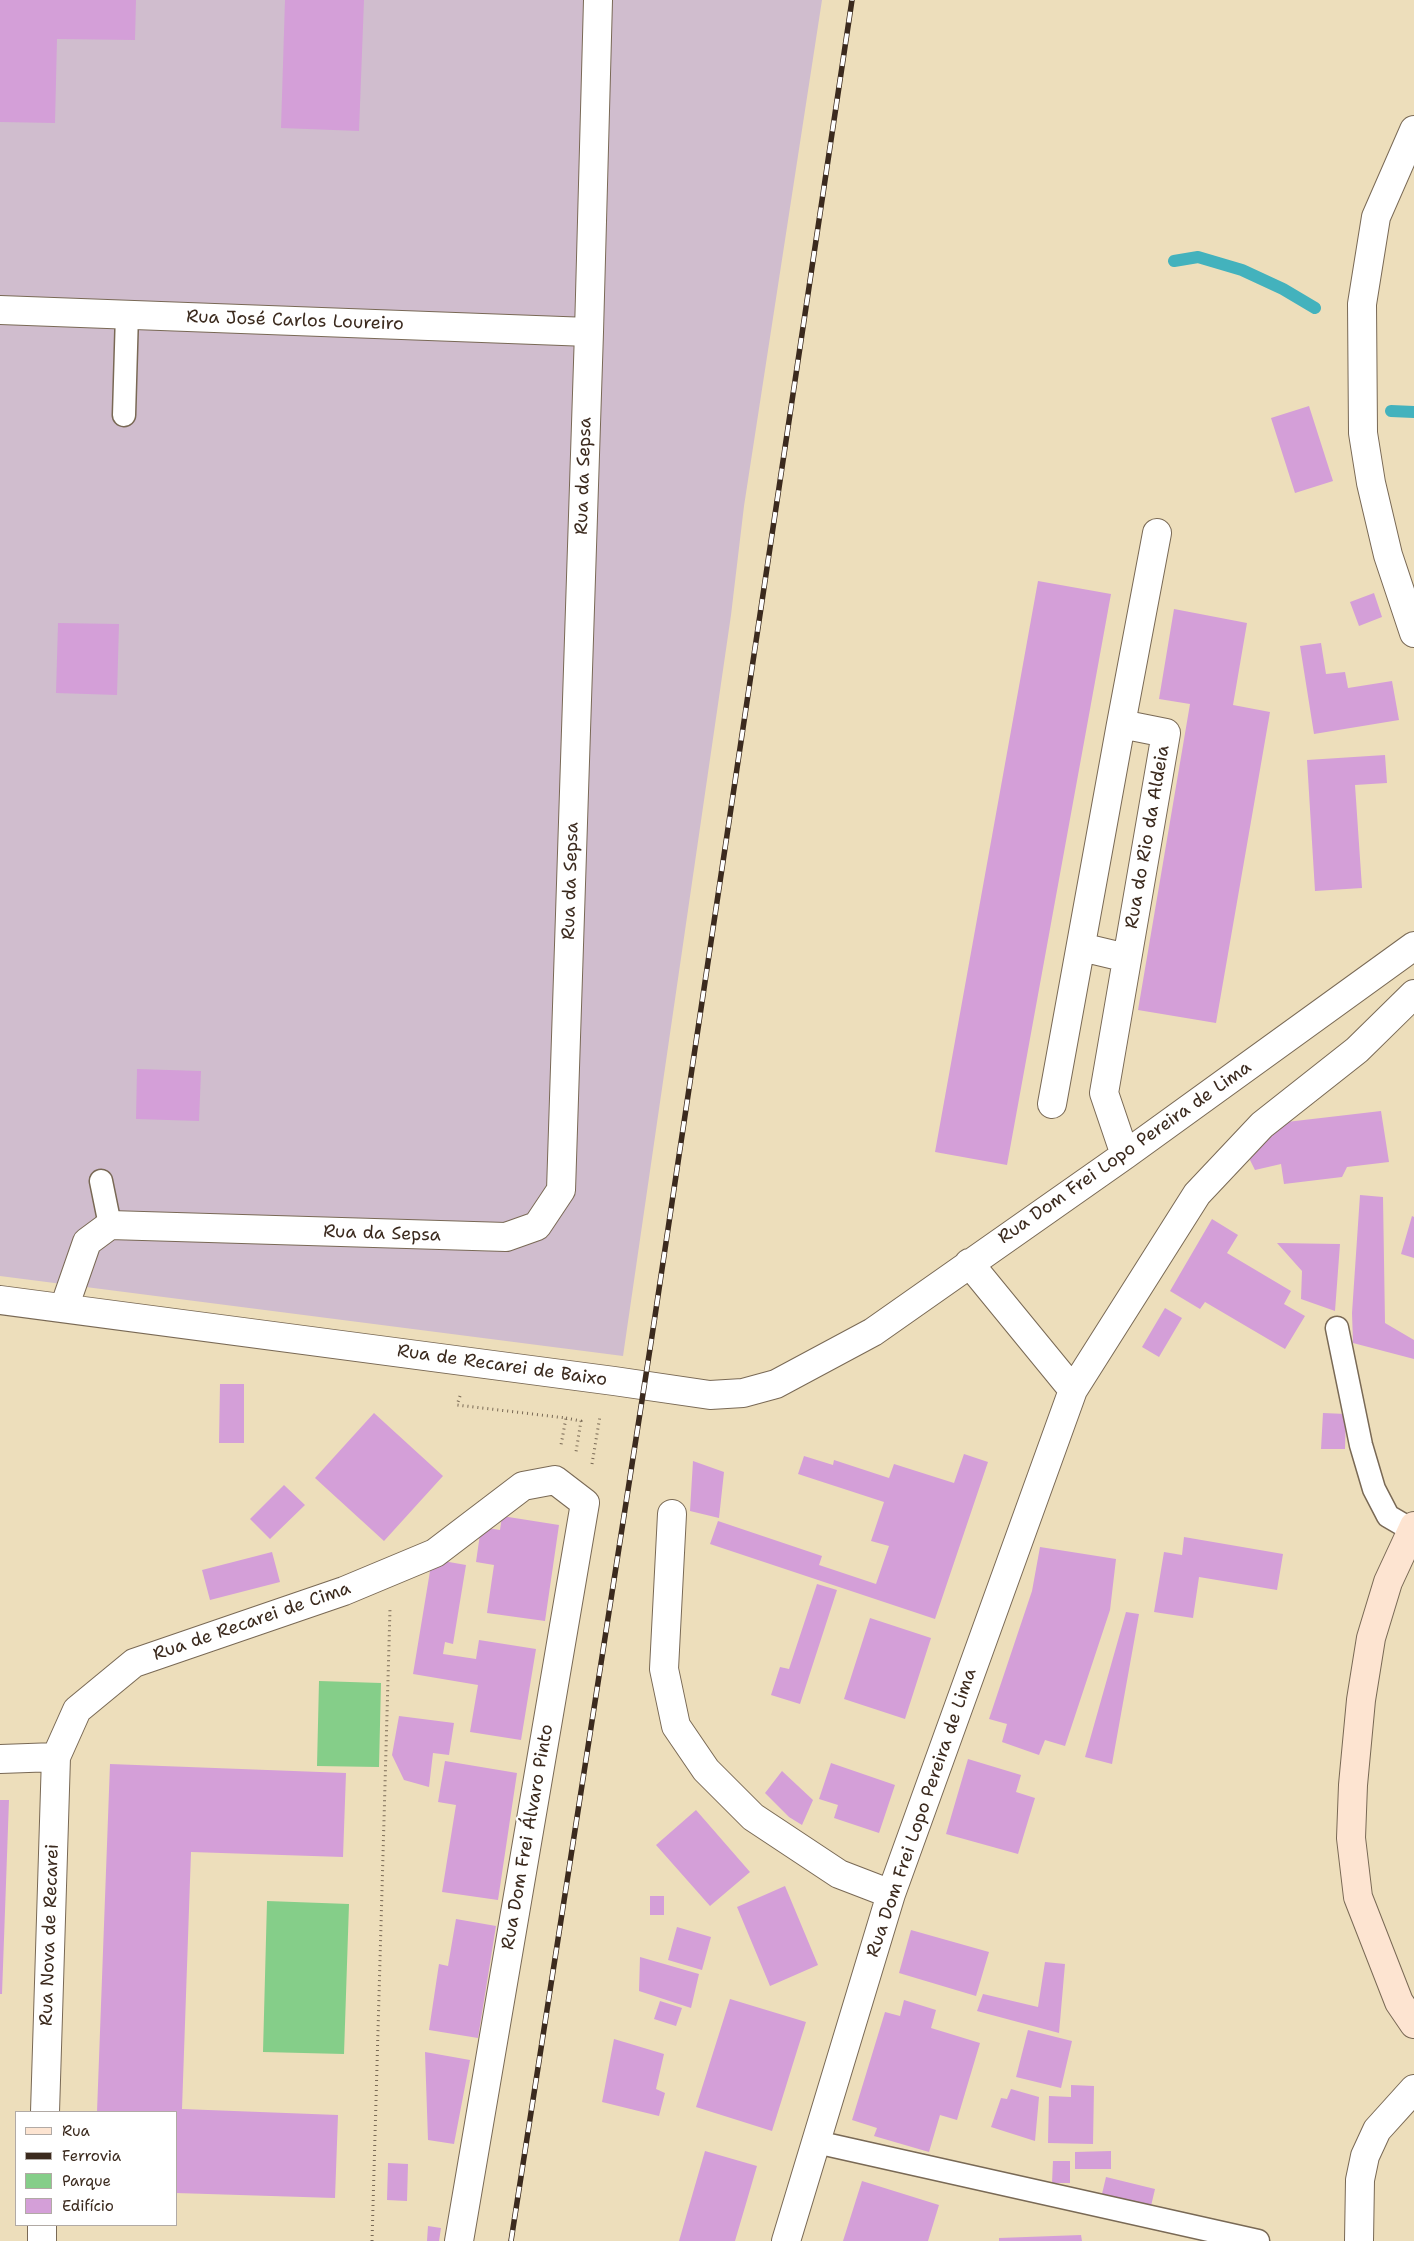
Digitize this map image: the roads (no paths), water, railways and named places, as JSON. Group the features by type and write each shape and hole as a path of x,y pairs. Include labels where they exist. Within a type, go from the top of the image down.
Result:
{"street":[{"name":"Rua da Sepsa","path":"110,1225 506,1237 537,1226 561,1190 598,0"},
{"path":"1414,130 1376,217 1362,304 1362,433 1371,483 1388,555 1414,633"},
{"name":"Rua José Carlos Loureiro","path":"0,310 589,332"},
{"path":"1052,1104 1157,532"},
{"name":"Rua do Rio da Aldeia","path":"1121,724 1166,733 1104,1093 1125,1155"},
{"name":"Rua Dom Frei Lopo Pereira de Lima","path":"969,1263 1125,1155 1414,946"},
{"path":"1081,947 1127,958"},
{"name":"Rua Dom Frei Lopo Pereira de Lima","path":"786,2241 891,1894 1073,1390 1197,1194 1262,1124 1357,1050 1414,994"},
{"path":"64,1308 87,1242 110,1225"},
{"path":"969,1263 1073,1390"},
{"name":"Rua de Recarei de Baixo","path":"0,1300 710,1395 743,1393 776,1384 872,1332 969,1263"},
{"name":"Rua de Recarei de Cima","path":"56,1757 77,1710 134,1663 344,1590 435,1553 523,1486 555,1480"},
{"name":"Rua Dom Frei Álvaro Pinto","path":"458,2241 585,1503 555,1480"},
{"path":"672,1514 664,1670 676,1726 706,1770 753,1817 838,1874 891,1894"},
{"path":"1413,1528 1388,1582 1371,1638 1353,1785 1350,1838 1358,1897 1399,2002 1414,2024"},
{"path":"0,1759 56,1757"},
{"name":"Rua Nova de Recarei","path":"45,2111 56,1757"},
{"path":"1360,2241 1360,2180 1365,2156 1377,2130 1414,2089"},
{"path":"42,2226 42,2241"}],"lane":[{"path":"124,415 127,314"},
{"path":"101,1181 110,1225"},
{"path":"1337,1328 1362,1445 1374,1489 1388,1516 1413,1528"},
{"path":"816,2142 1258,2241"}],"waterway":[{"path":"1174,261 1198,257 1242,270 1283,289 1315,308"},
{"path":"1391,411 1414,412"}],"railway":[{"path":"511,2241 652,1336 852,0"}]}
